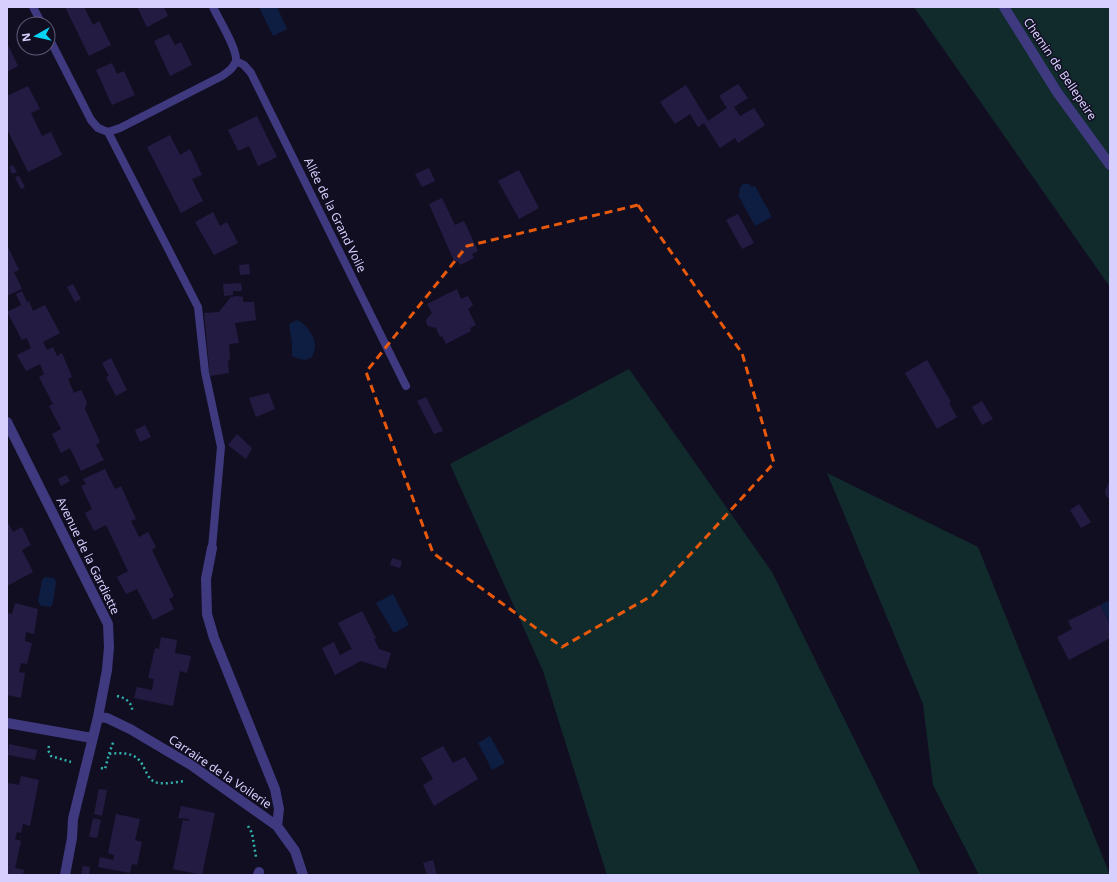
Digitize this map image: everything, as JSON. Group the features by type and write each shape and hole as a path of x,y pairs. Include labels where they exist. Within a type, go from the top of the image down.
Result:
{"street":[{"name":"Chemin de Bellepeire","path":"1004,7 1058,92 1110,165"},
{"name":"Avenue de la Gardiette","path":"7,422 108,624 109,646 102,694 73,819 72,838 65,875"},
{"path":"212,548 206,579 207,614 214,638 274,789 279,809 277,826"},
{"name":"Carraire de la Voilerie","path":"98,716 107,718 124,726 190,765 277,826 295,851 303,875"},
{"path":"7,723 92,738"}],"lane":[{"path":"33,7 38,16"},
{"path":"56,52 91,120 98,128 108,132 120,128 222,76 230,70 236,61 235,52 212,7"},
{"name":"Allée de la Grand Voile","path":"236,61 244,65 251,73 406,386"},
{"path":"108,132 198,307 205,372 221,448 212,548"}],"path":[{"path":"52,731 48,750 51,756 58,759 105,769 112,743 132,716 132,707 129,702 121,697 102,694"},
{"path":"109,754 124,754 136,758 143,765 149,778 158,783 187,780"},
{"path":"246,822 252,833 258,873"}],"highlighted area":[{"path":"638,205 742,353 774,463 653,595 562,647 433,553 366,372 467,246"}],"green space":[{"path":"914,7 1110,7 1110,287"},
{"path":"629,369 772,572 921,875 607,875 543,671 450,464"},
{"path":"827,473 978,547 1110,875 979,875 933,785 923,704"}],"water":[{"path":"259,7 277,7 287,29 273,36"},
{"path":"743,184 749,184 752,187 755,186 772,217 755,226 738,195 740,193 739,189"},
{"path":"297,320 307,327 315,343 315,349 312,357 302,360 292,356 292,343 289,324"},
{"path":"45,577 54,578 56,582 51,607 41,606 38,601 42,580"},
{"path":"393,594 409,625 394,633 376,603"},
{"path":"1110,600 1110,625 1100,605"},
{"path":"490,736 505,763 492,770 478,743"}],"building":[{"path":"65,7 84,7 93,25 99,21 111,45 89,56"},
{"path":"137,7 164,7 168,16 147,27"},
{"path":"169,34 175,45 181,42 192,65 170,76 154,41"},
{"path":"7,43 18,66 7,72"},
{"path":"112,63 117,74 124,71 135,95 112,105 96,70"},
{"path":"738,84 748,98 734,107 740,116 754,108 765,125 738,143 735,138 720,148 704,123 698,127 690,114 675,124 660,102 686,85 708,121 727,108 719,96"},
{"path":"28,86 40,109 31,113 42,136 51,132 62,155 28,172 7,129 7,96"},
{"path":"257,116 277,157 258,166 249,146 238,151 228,130"},
{"path":"170,135 180,155 190,149 202,175 192,179 203,201 181,213 147,147"},
{"path":"13,165 17,172 12,174 9,167"},
{"path":"429,168 435,181 422,187 415,174"},
{"path":"519,170 539,208 519,219 498,181"},
{"path":"19,176 25,187 21,189 15,177"},
{"path":"442,198 455,225 464,221 478,251 472,254 474,258 460,265 458,261 455,263 429,204"},
{"path":"213,212 220,226 227,222 238,243 214,255 195,222"},
{"path":"738,214 754,243 742,249 726,220"},
{"path":"7,245 19,270 14,272 22,289 7,296"},
{"path":"249,264 250,274 240,275 239,265"},
{"path":"241,283 242,291 233,291 233,295 224,296 223,284"},
{"path":"73,284 81,299 75,302 67,287"},
{"path":"457,289 461,299 468,296 473,305 468,309 476,325 470,328 471,331 446,344 442,336 440,337 436,328 427,325 426,320 432,313 427,304"},
{"path":"22,291 27,302 29,301 33,311 45,305 60,333 43,342 47,350 53,347 57,356 62,353 72,377 68,379 74,393 81,390 87,402 85,409 100,442 96,445 104,460 81,471 70,448 61,453 52,434 61,429 49,406 53,404 39,377 44,374 40,364 26,371 17,355 31,348 27,338 22,340 7,312 21,305 16,294"},
{"path":"231,297 243,297 243,302 254,302 256,320 235,323 239,343 229,344 229,373 210,376 204,313 219,312"},
{"path":"111,358 127,390 116,396 106,377 109,376 102,363"},
{"path":"927,360 951,402 949,403 957,417 937,429 905,373"},
{"path":"269,393 275,409 256,417 249,398"},
{"path":"426,397 443,431 434,434 417,401"},
{"path":"982,401 993,419 982,425 972,407"},
{"path":"145,425 151,437 140,442 135,430"},
{"path":"237,434 252,448 246,459 228,445"},
{"path":"105,469 115,489 121,486 136,519 131,521 139,537 148,532 156,547 152,550 174,596 169,599 174,609 153,620 137,589 126,594 117,577 128,571 106,525 94,531 85,513 92,509 81,486 86,484 83,479"},
{"path":"66,475 70,481 61,486 58,479"},
{"path":"1109,482 1110,499 1106,496 1105,491"},
{"path":"1079,504 1091,522 1081,528 1070,510"},
{"path":"7,521 13,532 22,527 31,545 22,550 33,572 7,586"},
{"path":"392,558 402,561 400,568 390,565"},
{"path":"15,603 38,609 34,634 26,632 25,641 32,643 27,664 21,663 19,672 25,673 21,698 7,695 7,613 12,614"},
{"path":"1100,605 1110,625 1110,638 1069,660 1057,637 1072,629 1068,621"},
{"path":"362,611 376,638 374,639 379,649 391,653 386,669 361,661 335,675 322,648 334,642 340,655 352,649 338,623"},
{"path":"161,637 177,640 175,653 191,656 187,673 180,671 173,706 134,698 137,687 152,690 154,679 148,678 155,648 159,649"},
{"path":"9,744 37,750 35,760 8,755"},
{"path":"443,746 453,763 465,757 478,779 434,806 423,785 433,779 421,758"},
{"path":"21,776 39,780 30,826 23,824 21,833 17,832 15,839 21,841 15,868 24,870 23,875 7,875 7,787 8,783 19,785"},
{"path":"99,789 107,790 102,816 94,814"},
{"path":"181,806 215,813 202,875 173,869 183,820 189,821 189,819 178,818"},
{"path":"116,814 140,819 135,840 142,842 137,865 132,864 130,873 98,867 100,857 113,860 114,855 108,853"},
{"path":"93,818 101,820 97,838 89,837"},
{"path":"433,860 437,875 427,875 423,863"},
{"path":"83,866 90,867 89,875 81,875"}]}
